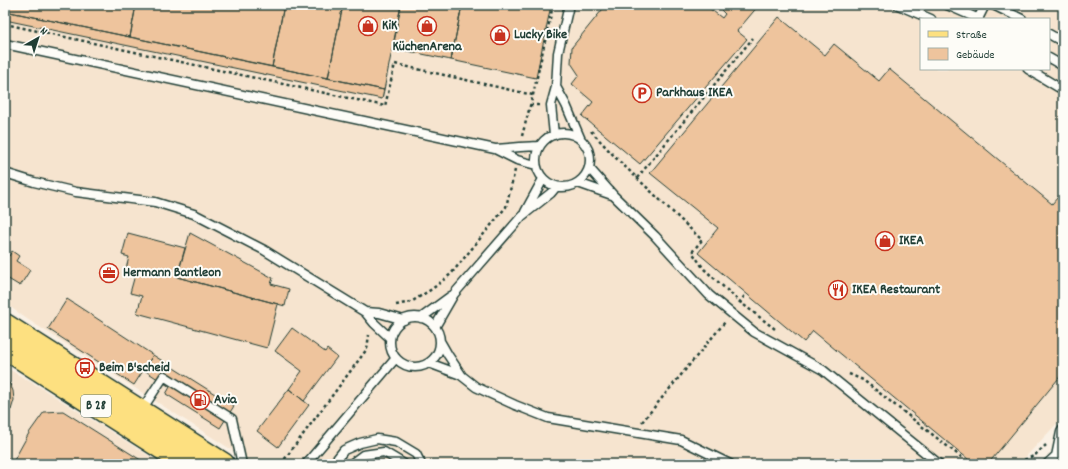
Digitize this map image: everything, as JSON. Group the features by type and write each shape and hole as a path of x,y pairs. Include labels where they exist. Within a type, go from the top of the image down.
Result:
{"main road":[{"name":"B 28","path":"11,338 144,407 236,464"},
{"name":"B 28","path":"11,338 188,464"}],"lane":[{"path":"554,135 551,105 556,87 558,53 569,5"},
{"path":"898,5 929,18"},
{"path":"947,5 976,18"},
{"path":"978,18 985,5"},
{"path":"993,5 1020,18"},
{"path":"1050,35 1063,42"},
{"path":"5,44 495,149 517,160 536,165"},
{"path":"1050,59 1063,66"},
{"path":"1030,70 1063,90"},
{"path":"556,87 566,105 580,140"},
{"path":"563,133 572,135 580,140 589,152 589,168 586,173 578,183 571,186 556,187 549,184 538,172 536,165 539,146 543,141 554,135 563,133"},
{"path":"495,149 539,146"},
{"path":"589,168 613,195 655,236 709,295 731,314 754,332 823,370 939,464"},
{"path":"5,173 76,192 154,202 194,214 264,250 365,312 390,338"},
{"path":"522,216 543,179"},
{"path":"578,183 613,195"},
{"path":"435,327 454,294 522,216 551,193 556,187"},
{"path":"421,318 454,294"},
{"path":"365,312 379,313 404,320"},
{"path":"440,341 437,354 434,359 422,366 415,367 401,363 392,352 390,345 390,338 393,331 398,324 404,320 421,318 429,321 435,327 440,341 462,376"},
{"path":"306,464 396,358"},
{"path":"429,363 462,376 476,387 548,418 681,440 730,464"},
{"path":"144,407 164,376 232,419 236,464"},
{"path":"1056,456 1062,430"},
{"path":"333,464 344,450 360,443 377,439 396,442 416,454 421,464"},
{"path":"1047,464 1063,448"},
{"path":"351,464 363,455 384,452 404,464"}],"path":[{"path":"520,147 553,5"},
{"path":"5,24 385,106 394,64 533,95"},
{"path":"637,178 753,38"},
{"path":"589,129 616,158 702,240 692,252 704,269 740,302 780,333"},
{"path":"379,313 384,304 394,306 411,302 432,289 451,274 506,207 517,160"},
{"path":"634,432 746,294"},
{"path":"281,464 367,349 369,329 374,323"},
{"path":"842,371 863,380 970,464"},
{"path":"1013,464 1034,456 1062,430"}],"shaded area":[{"path":"5,5 1063,5 1063,417 1019,464 254,464 27,319 5,303"},
{"path":"5,367 38,386 162,464 5,464"}],"building":[{"path":"5,5 136,5 130,37 5,11"},
{"path":"136,5 284,5 272,67 130,37"},
{"path":"284,5 343,5 328,78 272,67"},
{"name":"KiK","path":"343,5 401,5 384,90 328,78"},
{"name":"KüchenArena","path":"401,5 462,5 451,60 393,48"},
{"name":"Lucky Bike","path":"462,5 551,5 536,78 451,60"},
{"name":"Parkhaus IKEA","path":"606,5 705,5 722,18 725,14 716,5 759,5 737,31 747,39 640,164 582,116 593,102 572,84 579,75 571,63 572,47"},
{"path":"5,11 384,90 382,99 5,20"},
{"name":"IKEA","path":"779,17 825,55 834,44 879,81 889,69 1052,204 1063,191 1063,373 988,464 974,464 813,331 804,342 698,253 718,228 650,173"},
{"path":"128,233 185,248 177,277 278,304 267,348 137,313 142,296 130,293 135,275 125,273 129,257 122,255"},
{"path":"190,233 273,278 271,284 289,289 285,306 177,277"},
{"path":"12,251 19,256 16,261 30,270 20,286 5,277 5,254 9,256"},
{"path":"67,299 153,355 134,385 48,329"},
{"path":"292,328 325,352 327,349 337,357 304,401 289,389 302,371 275,351"},
{"path":"153,355 234,406 220,428 166,394 170,387 144,370"},
{"path":"5,377 13,391 14,400 11,410 5,406"},
{"path":"289,389 309,405 278,447 257,431"},
{"path":"63,411 147,464 16,464 13,462 29,433 44,412"},
{"path":"5,457 13,462 16,464 5,464"}],"place":[{"name":"KiK","path":"368,26"},
{"name":"KüchenArena","path":"427,26"},
{"name":"Lucky Bike","path":"500,35"},
{"name":"Parkhaus IKEA","path":"642,93"},
{"name":"IKEA","path":"885,241"},
{"name":"Hermann Bantleon","path":"109,273"},
{"name":"IKEA Restaurant","path":"838,290"},
{"name":"Beim B'scheid","path":"85,368"},
{"name":"Avia","path":"200,400"}]}
